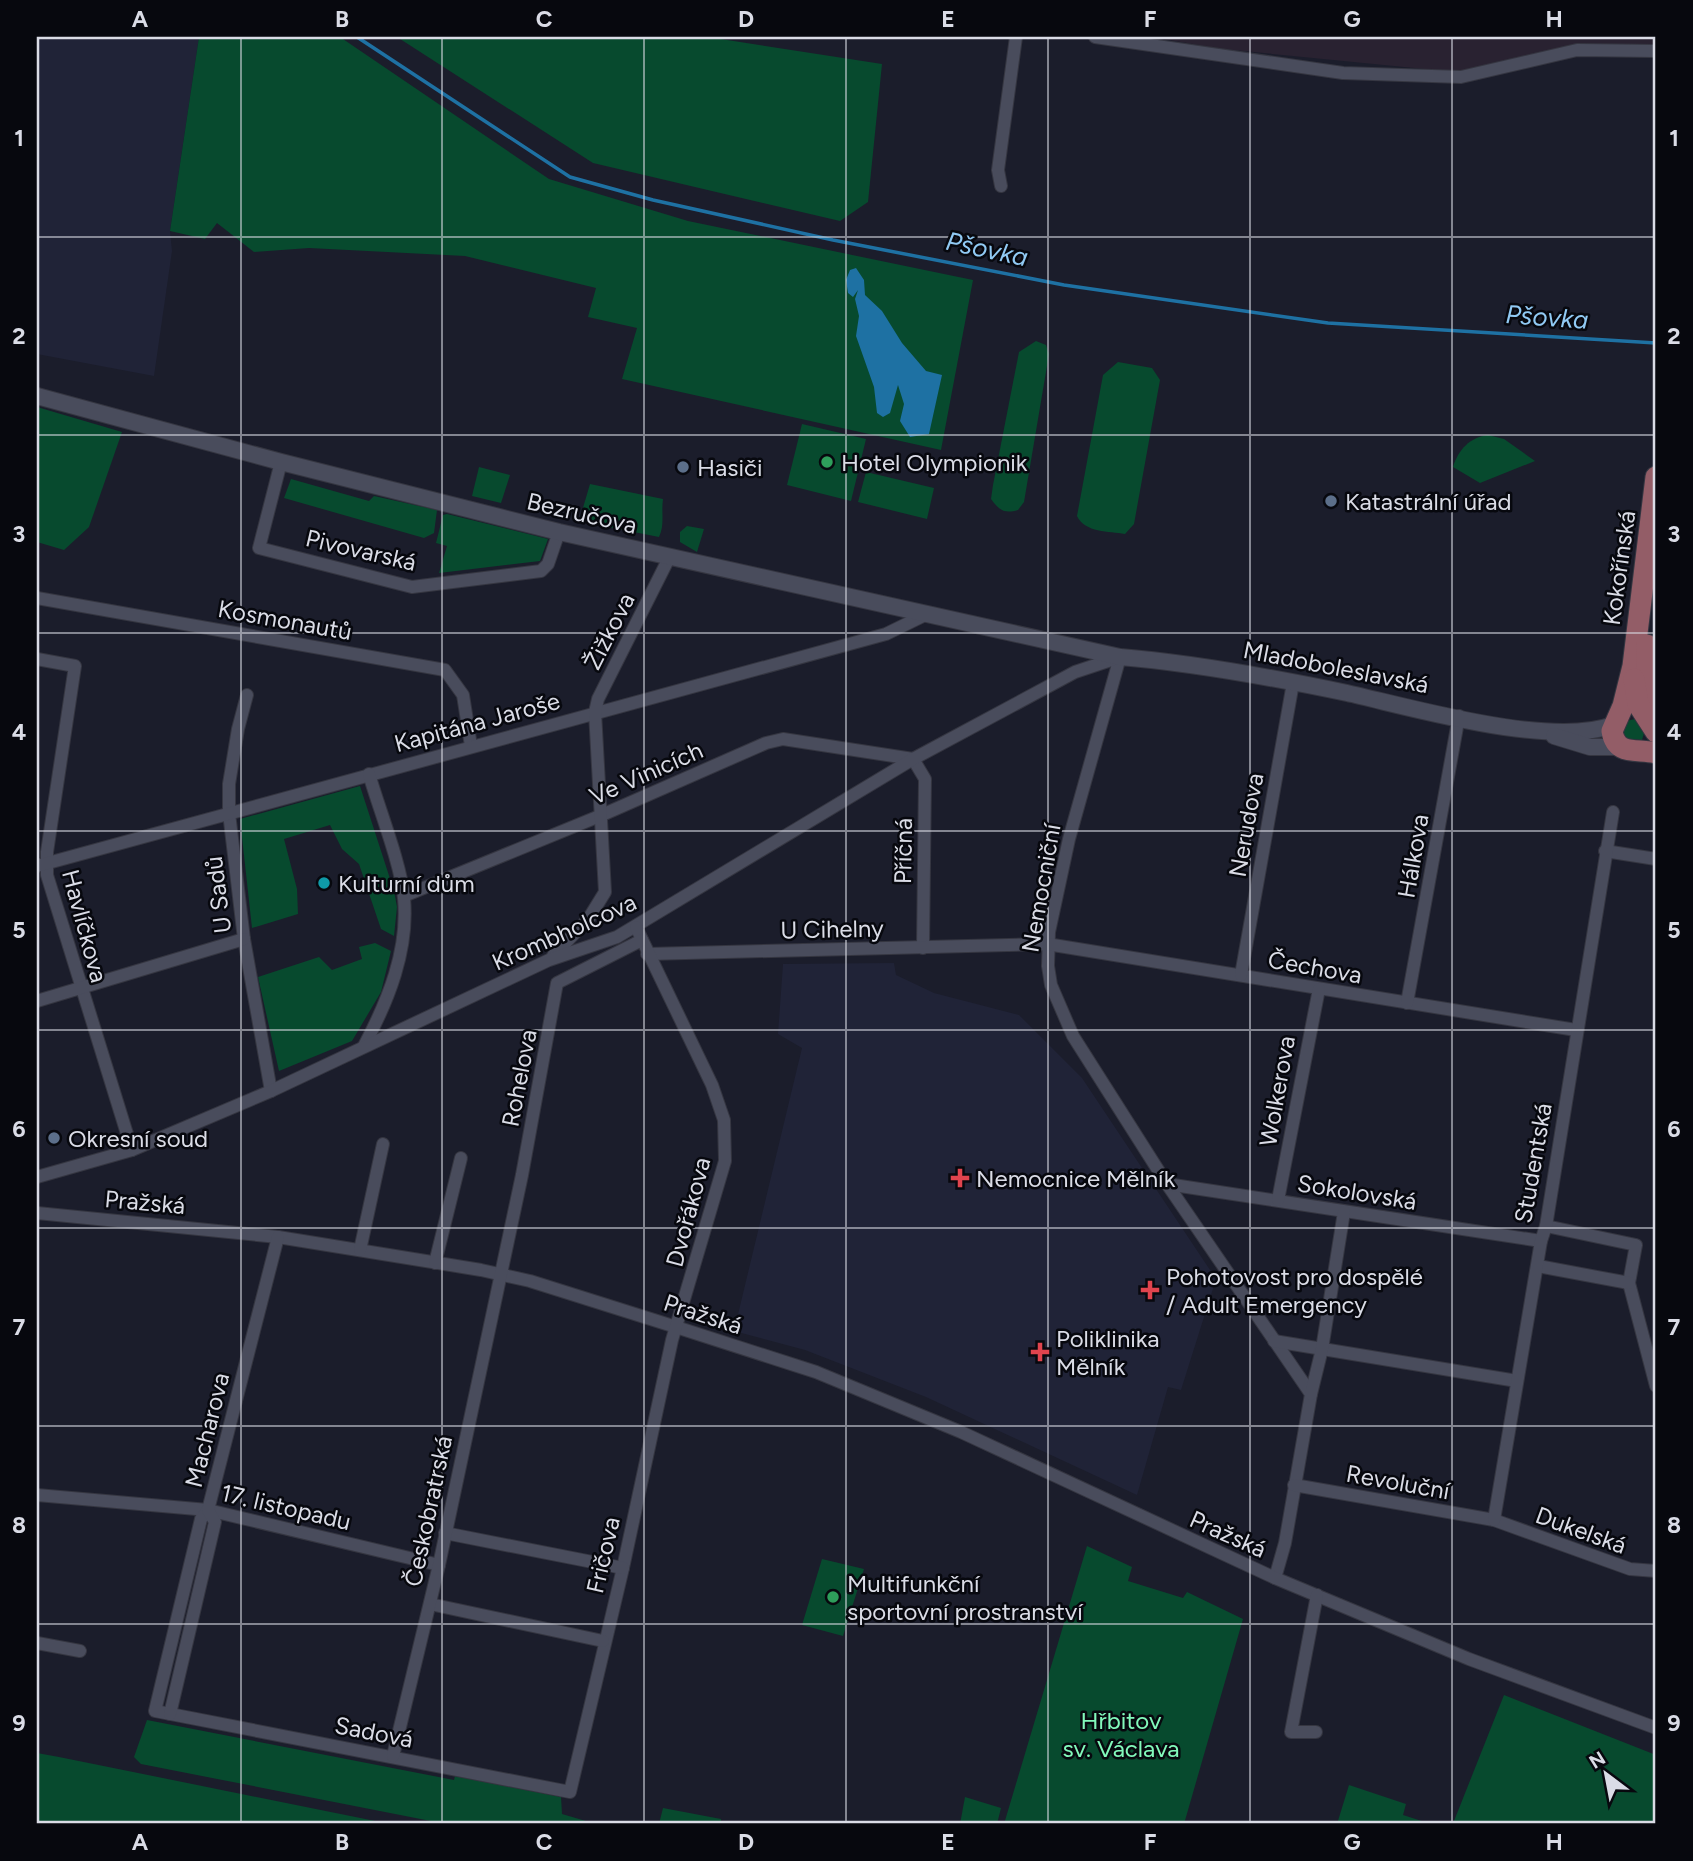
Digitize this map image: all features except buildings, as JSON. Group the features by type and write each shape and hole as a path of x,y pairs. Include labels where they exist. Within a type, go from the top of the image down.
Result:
{"main road":[{"name":"Kokořínská","path":"1615,723 1623,706 1633,666 1656,477"},
{"path":"1615,723 1613,737 1638,750 1647,743 1652,720 1642,604"},
{"name":"Kokořínská","path":"1633,666 1637,698 1652,720"},
{"name":"Mladoboleslavská","path":"1615,723 1626,713 1652,720"}],"street":[{"path":"1001,186 998,170 1016,37"},
{"path":"1095,37 1343,74 1461,77 1577,50 1656,51"},
{"name":"Bezručova","path":"37,396 281,462 559,532 1121,657"},
{"name":"Pivovarská","path":"281,462 260,548 412,587 541,571 548,564 559,532"},
{"name":"Žižkova","path":"549,960 589,918 606,892 595,712 597,699 670,556"},
{"name":"Kosmonautů","path":"37,598 445,670 463,695 471,746"},
{"name":"Kapitána Jaroše","path":"41,865 886,634 927,614"},
{"name":"Mladoboleslavská","path":"1121,657 1158,660 1293,683 1541,732 1590,747 1638,750"},
{"name":"Krombholcova","path":"37,1177 132,1150 271,1091 549,960 617,937 913,759 1075,672 1121,657"},
{"name":"Nemocniční","path":"1121,657 1069,839 1047,944 1051,985 1073,1036 1167,1184 1311,1394"},
{"name":"Havlíčkova","path":"37,659 75,666 41,865 132,1150"},
{"name":"Nerudova","path":"1241,975 1293,683"},
{"name":"U Sadů","path":"247,695 229,784 229,813 244,939 271,1091"},
{"name":"Hálkova","path":"1407,1003 1459,716"},
{"name":"Mladoboleslavská","path":"1541,732 1588,733 1615,723"},
{"name":"Ve Vinicích","path":"404,896 602,815 766,743 783,739 913,759"},
{"name":"Příčná","path":"913,759 925,779 923,948"},
{"path":"368,1045 364,1046 389,997 405,921 404,896 369,774"},
{"name":"Studentská","path":"1494,1520 1541,1241 1546,1226 1613,812"},
{"path":"1605,851 1656,859"},
{"path":"636,927 647,954"},
{"path":"37,1001 244,939"},
{"name":"Rohelova","path":"501,1275 556,983 642,940"},
{"name":"U Cihelny","path":"647,954 1047,944"},
{"name":"Čechova","path":"1047,944 1576,1030"},
{"name":"Dvořákova","path":"647,954 712,1085 724,1120 725,1161 676,1327"},
{"name":"Wolkerova","path":"1278,1200 1319,989"},
{"path":"360,1250 383,1144"},
{"path":"435,1263 461,1158"},
{"name":"Sokolovská","path":"1167,1184 1541,1241"},
{"path":"1275,1578 1285,1543 1311,1394 1322,1349 1344,1212"},
{"name":"Pražská","path":"37,1213 278,1237 435,1263 501,1275 676,1327 816,1372 961,1432 1275,1578 1469,1659 1656,1727"},
{"path":"1546,1226 1636,1245 1629,1283 1656,1386"},
{"name":"Macharova","path":"170,1714 215,1522 208,1510 278,1237"},
{"path":"1538,1266 1629,1283"},
{"name":"Českobratrská","path":"393,1756 439,1565 501,1275"},
{"name":"Fričova","path":"570,1792 676,1327"},
{"path":"1274,1341 1517,1381"},
{"name":"Revoluční","path":"1294,1485 1494,1520"},
{"name":"17. listopadu","path":"37,1495 208,1510 439,1565"},
{"name":"Sadová","path":"208,1510 201,1519 155,1711 570,1792"},
{"name":"Dukelská","path":"1494,1520 1630,1569 1656,1571"},
{"path":"445,1533 623,1568"},
{"path":"1316,1731 1291,1732 1317,1595"},
{"path":"430,1604 603,1641"},
{"path":"37,1643 80,1651"}],"shaded area":[{"path":"37,37 199,37 170,231 172,251 154,376 37,354"},
{"path":"1151,37 1656,37 1656,53 1579,47 1465,73 1223,49"},
{"name":"Nemocnice Mělník","path":"894,963 896,975 934,993 1019,1015 1082,1078 1216,1279 1181,1390 1168,1387 1137,1495 926,1397 805,1350 734,1331 802,1048 778,1034 783,964"}],"green space":[{"path":"199,37 340,37 549,179 688,221 973,280 941,450 622,379 637,328 588,317 596,288 465,256 309,248 254,252 217,223 205,239 170,231"},
{"path":"397,37 708,37 882,64 868,202 840,221 593,163"},
{"path":"1036,341 1046,345 1049,354 1024,502 1018,510 1009,512 999,508 991,499 993,485 1019,352"},
{"path":"1118,362 1152,368 1160,380 1134,524 1125,534 1091,528 1077,516 1103,375"},
{"path":"37,407 122,432 89,527 64,550 37,542"},
{"name":"Hotel Olympionik","path":"802,424 866,439 851,501 787,485"},
{"path":"1488,435 1504,439 1535,461 1480,483 1453,467 1466,445 1476,438"},
{"path":"479,467 510,475 501,503 472,496"},
{"path":"866,472 934,488 927,519 858,502"},
{"path":"291,479 369,501 374,496 437,510 434,533 424,538 284,498"},
{"path":"590,484 663,499 659,537 583,522 580,518"},
{"path":"443,515 548,539 540,561 439,573 447,546 436,543"},
{"path":"687,526 704,529 697,552 680,542 680,532"},
{"path":"1635,719 1645,730 1642,740 1621,738 1626,721"},
{"path":"360,786 394,891 397,907 394,936 381,929 359,864 342,849 330,825 284,839 297,889 298,914 252,928 240,819"},
{"path":"375,943 391,951 381,992 352,1041 279,1071 258,977 319,957 332,970 362,959 359,947"},
{"name":"Hřbitov sv. Václava","path":"1087,1546 1132,1567 1128,1581 1183,1598 1187,1592 1243,1619 1184,1824 1004,1824"},
{"name":"Multifunkční sportovní prostranství","path":"822,1559 864,1569 843,1636 802,1625"},
{"path":"1504,1695 1656,1755 1655,1824 1462,1824 1454,1821"},
{"path":"147,1720 454,1780 455,1776 561,1797 562,1814 596,1824 446,1824 141,1764 134,1757"},
{"path":"37,1753 59,1757 390,1824 37,1824"},
{"path":"1349,1785 1406,1804 1403,1815 1431,1824 1337,1824"},
{"path":"965,1797 1001,1808 997,1824 960,1824"},
{"path":"663,1808 721,1819 721,1823 728,1824 659,1824"}],"water":[{"path":"856,268 864,280 865,295 882,311 902,343 926,371 942,375 929,434 910,437 900,421 904,404 898,385 890,413 883,417 877,413 874,387 856,336 859,316 855,299 858,290 853,297 848,293 846,280 850,270"}],"waterway":[{"name":"Pšovka","path":"357,37 570,177 653,200 833,240 1064,285 1328,323 1656,343"}],"place":[{"name":"Hotel Olympionik","path":"827,462"},
{"name":"Hasiči","path":"683,467"},
{"name":"Katastrální úřad","path":"1331,501"},
{"name":"Kulturní dům","path":"324,883"},
{"name":"Okresní soud","path":"54,1138"},
{"name":"Nemocnice Mělník","path":"960,1178"},
{"name":"Pohotovost pro dospělé / Adult Emergency","path":"1150,1290"},
{"name":"Poliklinika Mělník","path":"1040,1352"},
{"name":"Multifunkční sportovní prostranství","path":"833,1597"}]}
